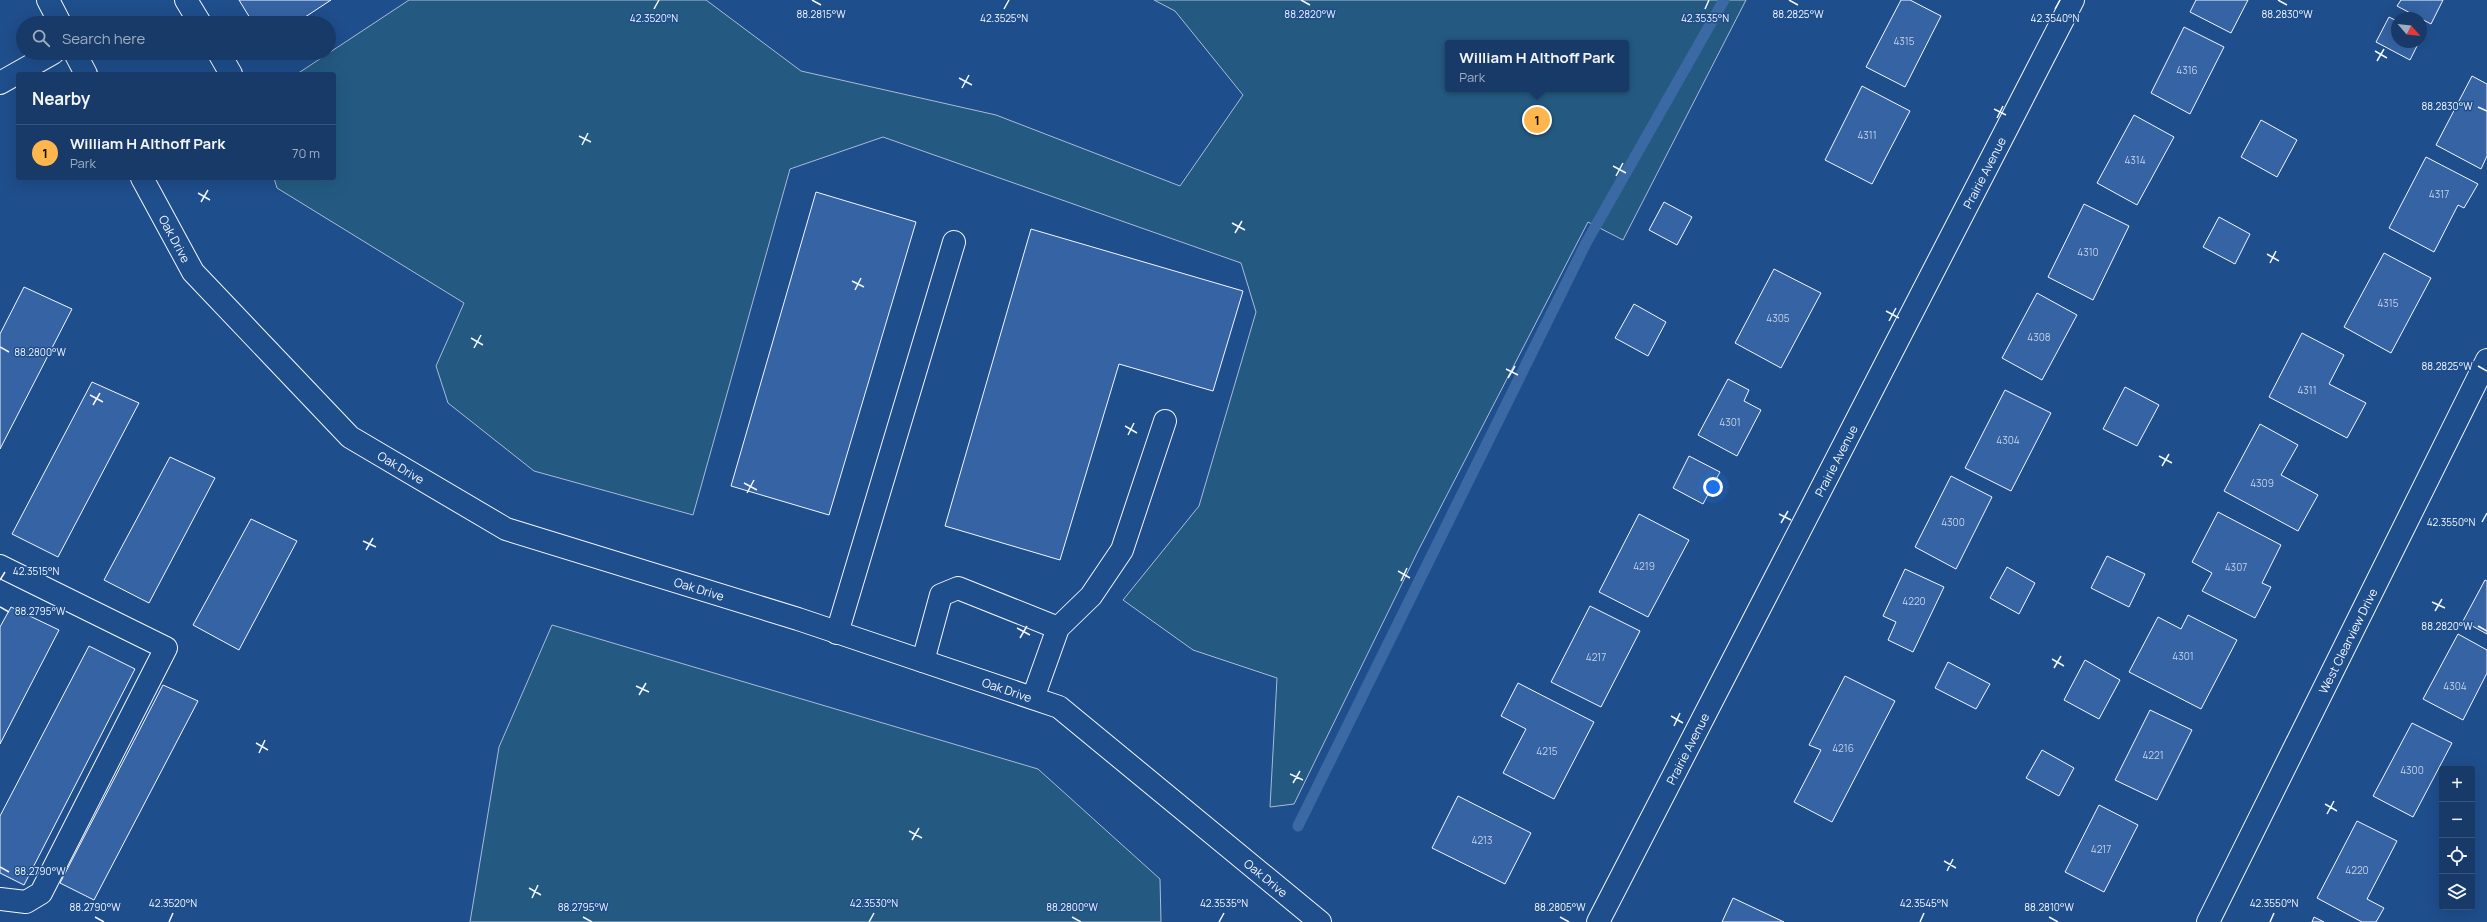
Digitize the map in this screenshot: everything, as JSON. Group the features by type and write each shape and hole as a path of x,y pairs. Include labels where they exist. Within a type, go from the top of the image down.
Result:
{"street":[{"path":"48,0 56,16"},
{"path":"186,0 196,16"},
{"name":"Prairie Avenue","path":"1598,922 2073,0"},
{"path":"19,72 40,60"},
{"path":"79,60 85,72"},
{"path":"223,60 230,72"},
{"path":"0,83 16,74"},
{"name":"Oak Drive","path":"143,180 193,272 350,436 506,529 837,633 1058,706 1320,922"},
{"path":"837,633 954,242"},
{"name":"West Clearview Drive","path":"2208,922 2487,360"},
{"path":"1033,698 1058,628 1090,596 1122,550 1165,421"},
{"path":"0,566 166,648 41,893 26,902 0,899"},
{"path":"923,661 941,595 958,588 1058,628"}],"shaded area":[{"path":"409,0 706,0 801,71 996,115 1180,186 1243,95 1175,11 1154,0 1746,0 1623,240 1588,222 1418,551 1294,804 1270,807 1277,678 1193,650 1123,600 1199,506 1256,312 1241,263 883,137 790,169 693,515 534,471 448,403 436,366 464,303 277,188 275,180 336,180 336,72 300,72 318,60 336,60 336,48"},
{"path":"552,625 1038,769 1160,879 1161,922 470,922 499,747"}],"building":[{"path":"239,0 331,0 307,16 249,16"},
{"path":"1901,0 1910,0 1941,16 1905,87 1866,67"},
{"path":"2196,0 2248,0 2231,33 2190,12"},
{"path":"2401,0 2443,0 2431,24 2427,22 2427,12 2408,12 2397,6"},
{"path":"2389,17 2391,18 2391,48 2416,48 2410,60 2376,42"},
{"path":"2184,27 2224,47 2190,114 2151,93"},
{"path":"2472,76 2487,84 2487,156 2481,169 2436,145"},
{"path":"1862,86 1910,111 1872,184 1825,160"},
{"path":"2134,115 2174,137 2137,205 2097,183"},
{"path":"2261,120 2297,140 2277,177 2241,157"},
{"path":"2426,157 2478,184 2464,208 2458,205 2434,252 2389,228"},
{"path":"816,192 916,222 829,515 731,486"},
{"path":"1664,202 1692,217 1677,245 1649,230"},
{"path":"2084,204 2129,226 2093,300 2048,277"},
{"path":"2219,217 2250,234 2235,264 2203,247"},
{"path":"1031,229 1243,291 1213,391 1119,364 1060,560 945,526"},
{"path":"2384,253 2431,278 2391,353 2344,327"},
{"path":"1774,269 1821,293 1781,368 1735,343"},
{"path":"24,287 72,309 0,449 0,334"},
{"path":"2037,293 2077,315 2042,380 2002,358"},
{"path":"1634,304 1666,322 1648,356 1615,338"},
{"path":"2302,333 2344,355 2329,384 2366,403 2347,438 2269,397"},
{"path":"1728,379 1749,390 1744,401 1761,410 1737,456 1698,435"},
{"path":"92,382 139,403 58,557 12,534"},
{"path":"2125,387 2159,405 2137,446 2103,429"},
{"path":"2005,390 2051,413 2011,491 1965,468"},
{"path":"2260,424 2298,445 2281,475 2318,495 2298,531 2224,491"},
{"path":"1689,456 1720,472 1703,504 1673,488"},
{"path":"170,457 215,478 149,603 104,580"},
{"path":"1951,476 1992,497 1956,569 1915,547"},
{"path":"2218,512 2281,545 2262,583 2271,587 2255,618 2202,591 2212,573 2192,562"},
{"path":"1639,514 1689,540 1648,617 1599,592"},
{"path":"251,519 297,541 239,650 193,625"},
{"path":"2107,556 2145,574 2129,607 2091,588"},
{"path":"2007,567 2035,583 2019,614 1990,598"},
{"path":"1905,569 1944,587 1913,652 1888,640 1896,622 1883,616"},
{"path":"2485,580 2487,581 2487,634 2463,621"},
{"path":"1590,606 1640,631 1601,707 1551,682"},
{"path":"11,607 59,630 0,744 0,627"},
{"path":"2188,615 2237,640 2201,709 2129,672 2158,617 2181,629"},
{"path":"2458,634 2487,650 2487,673 2463,720 2423,699"},
{"path":"89,646 135,669 24,885 0,873 0,816"},
{"path":"2085,660 2120,680 2099,719 2064,700"},
{"path":"1948,662 1990,684 1976,709 1935,688"},
{"path":"1845,676 1895,701 1832,822 1794,802 1821,750 1809,745"},
{"path":"1518,683 1594,722 1554,799 1503,773 1526,729 1501,716"},
{"path":"163,685 198,701 94,900 60,883"},
{"path":"2150,710 2192,730 2157,800 2115,780"},
{"path":"2412,723 2452,743 2413,817 2373,796"},
{"path":"2042,750 2074,768 2059,796 2026,778"},
{"path":"1458,796 1531,833 1505,884 1432,848"},
{"path":"2099,805 2138,825 2104,892 2065,872"},
{"path":"2357,821 2397,841 2367,899 2384,908 2376,922 2362,922 2317,898"},
{"path":"1733,898 1784,922 1722,922"},
{"path":"2314,917 2324,922 2312,922"}],"waterway":[{"path":"1298,826 1586,243 1724,0"}],"place":[{"name":"William H Althoff Park","path":"1537,120"}]}
